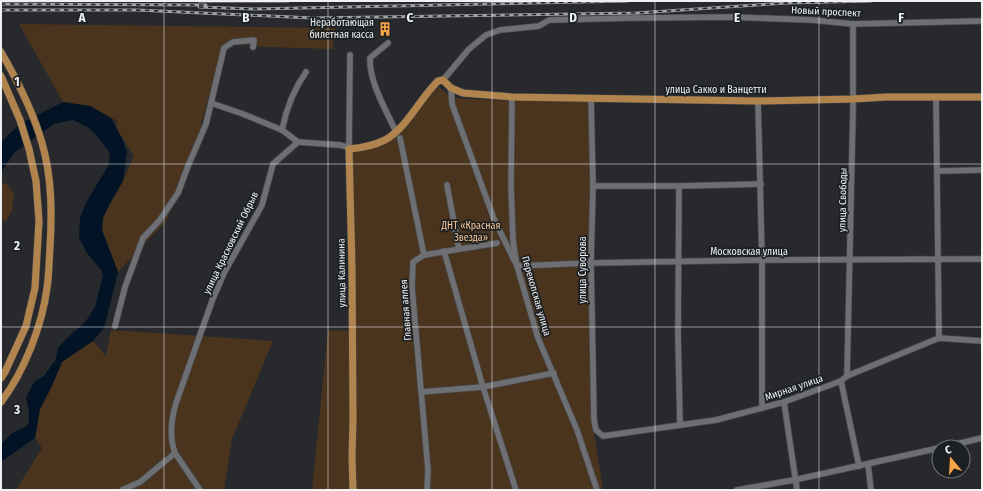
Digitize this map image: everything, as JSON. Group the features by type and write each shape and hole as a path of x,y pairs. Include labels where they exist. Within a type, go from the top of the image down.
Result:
{"main road":[{"path":"1,52 15,76 42,143 50,181 52,224 47,288 38,328 21,369 1,402"},
{"path":"1,76 20,120 29,149 36,181 39,221 35,288 26,326 1,378"},
{"path":"349,150 373,144 398,135 436,83 443,80 451,88"},
{"name":"улица Сакко и Ванцетти","path":"451,88 463,93 512,97 591,100 758,101 982,96"},
{"name":"улица Калинина","path":"349,150 352,268 353,490"}],"street":[{"name":"Новый проспект","path":"443,80 469,49 486,35 500,30 539,26 549,20 732,17 812,20 853,24 982,21"},
{"name":"улица Свободы","path":"847,376 853,100 853,24"},
{"path":"115,326 125,287 143,238 162,216 178,193 206,124 224,48 233,42 254,40 253,47"},
{"path":"388,43 370,58 370,62 374,82 398,135 424,255 497,242"},
{"name":"улица Калинина","path":"349,150 350,55"},
{"path":"282,130 289,107 306,72"},
{"path":"451,88 452,104 494,219 517,266"},
{"name":"Перекопская улица","path":"512,97 513,241 517,266 538,338 577,430 597,490"},
{"path":"936,97 939,338"},
{"name":"улица Суворова","path":"591,100 593,186 591,263 594,420 596,430 603,436"},
{"path":"758,101 762,260 762,408"},
{"path":"210,103 243,114 282,130 298,142 340,145 347,147 349,150"},
{"name":"улица Красковский Обрыв","path":"200,490 175,453 171,434 172,418 176,403 212,301 224,273 262,205 273,164 298,142"},
{"path":"938,171 982,170"},
{"path":"593,186 761,184"},
{"path":"446,185 459,249"},
{"path":"679,186 678,336 680,424"},
{"path":"444,251 483,387 516,490"},
{"name":"Главная аллея","path":"424,255 413,262 412,287 428,470 427,490"},
{"name":"Московская улица","path":"517,266 678,261 982,259"},
{"name":"Мирная улица","path":"603,436 716,420 784,402 841,381 847,376 939,338 982,341"},
{"path":"420,392 483,387 554,373"},
{"path":"841,381 859,466"},
{"path":"784,402 796,490"},
{"path":"971,441 982,438"},
{"path":"737,490 794,480 931,450"},
{"path":"122,490 140,482 175,453"},
{"path":"868,464 871,490"}],"green space":[{"path":"19,24 335,28 333,49 266,47 238,44 224,49 208,98 193,156 166,221 118,272 102,230 103,217 123,181 134,156 117,129 117,121 90,106 63,102"},
{"name":"ДНТ «Красная Звезда»","path":"438,87 453,98 508,101 557,100 588,102 591,186 588,268 592,420 603,490 312,490 328,330 351,331 357,422 352,152 395,136"},
{"path":"6,183 14,194 12,210 6,222 1,218 1,184"},
{"path":"111,330 273,341 232,439 224,490 16,490 42,448 35,438 40,409 62,362 93,341 106,356"}],"water":[{"path":"63,102 90,106 111,118 127,152 123,181 103,218 102,230 118,272 104,328 93,341 62,362 40,409 35,438 1,462 1,444 12,433 27,426 29,422 29,411 26,398 34,382 44,376 56,359 58,348 86,321 95,307 103,275 101,270 87,253 79,238 80,217 87,201 108,166 110,159 109,152 98,137 89,128 73,120 54,124 15,152 1,172 1,142 20,124"}],"railway":[{"path":"199,1 288,1"},
{"path":"199,7 254,9 627,1"},
{"path":"1,10 137,10 313,18 637,13 786,3 871,1"},
{"path":"1,4 206,5"}],"place":[{"name":"Неработающая билетная касса","path":"385,29"}]}
